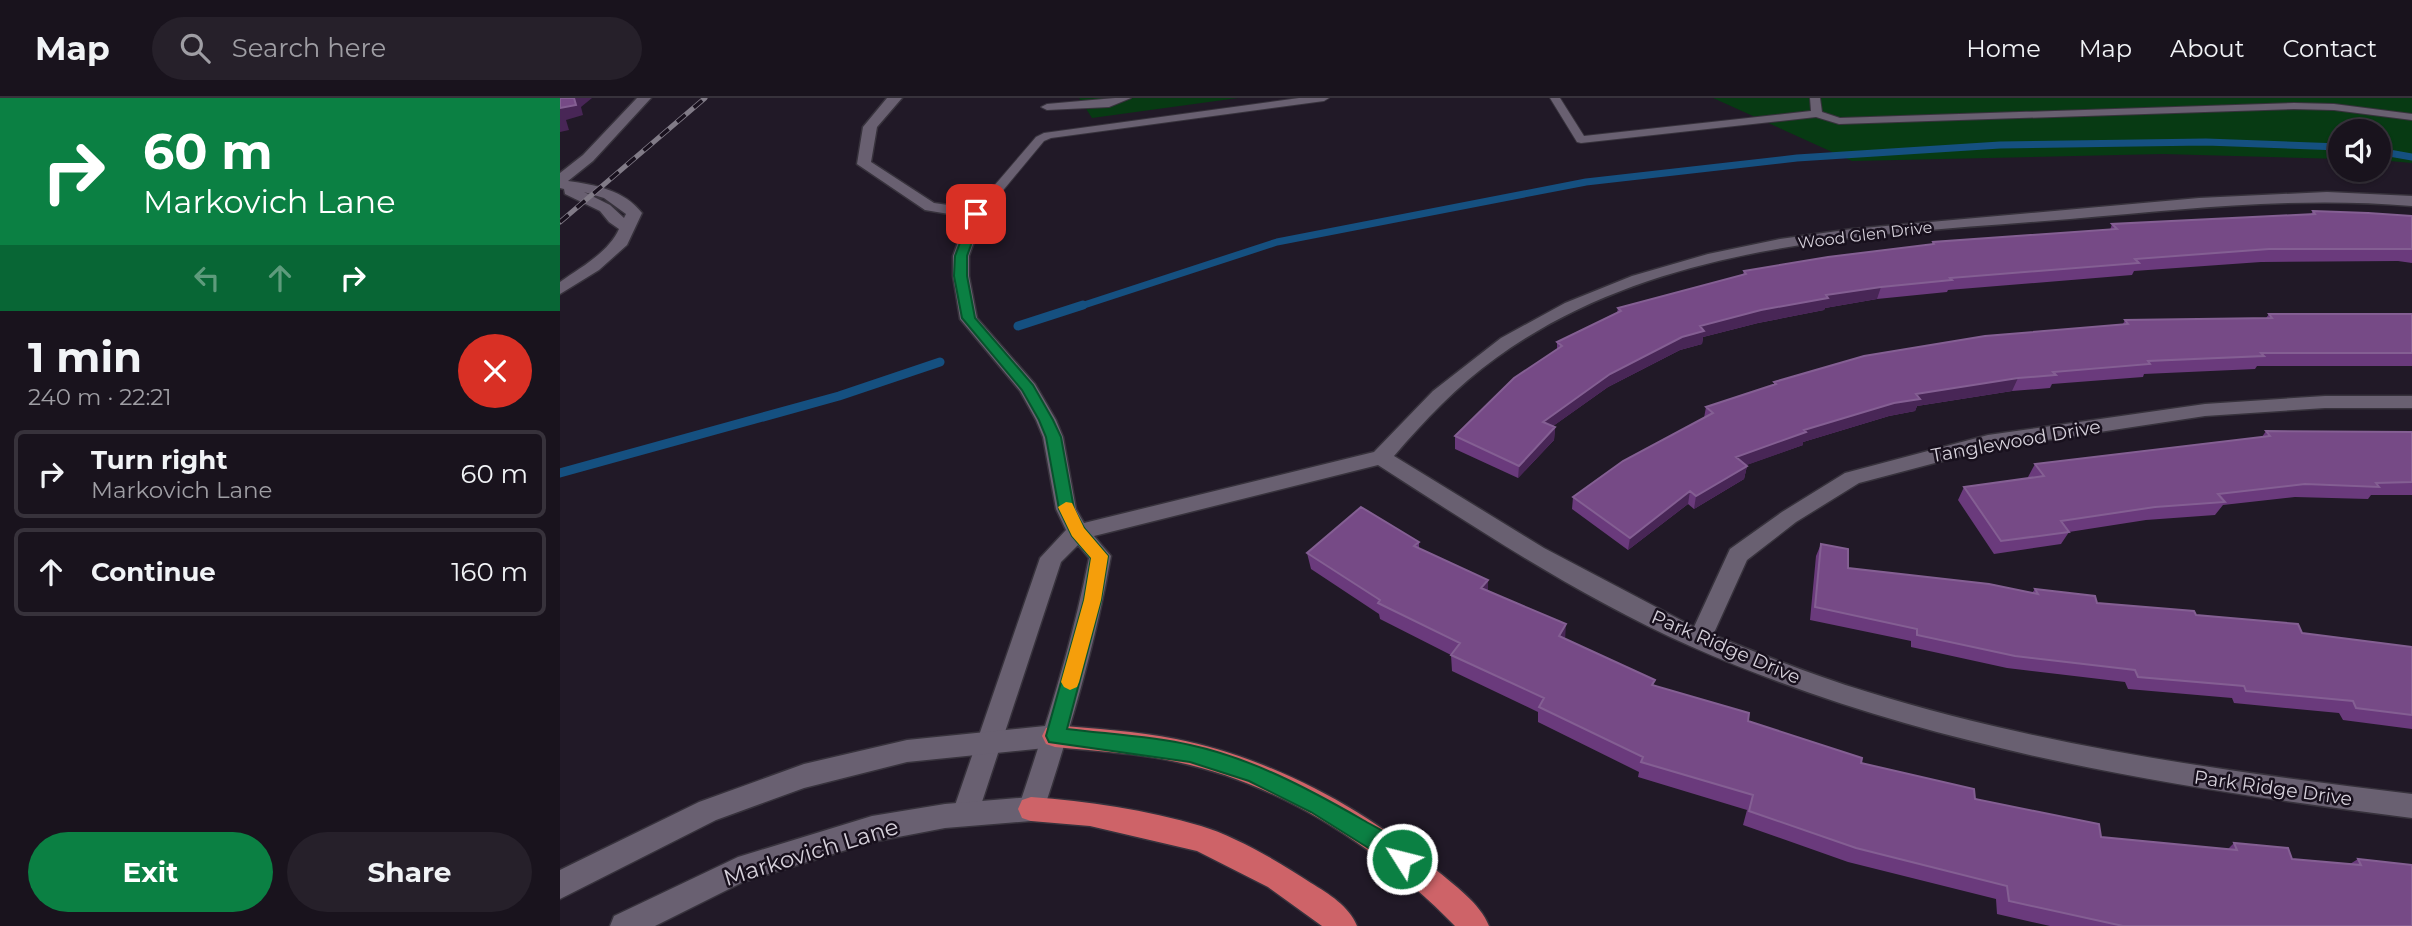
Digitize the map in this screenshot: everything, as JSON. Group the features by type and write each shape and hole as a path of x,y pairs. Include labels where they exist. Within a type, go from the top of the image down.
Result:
{"highway":[{"path":"1055,736 1190,754 1254,774 1318,805 1386,845 1451,900 1475,926"},
{"path":"1031,810 1090,814 1201,839 1278,877 1324,908 1343,926"}],"street":[{"path":"560,289 593,267 621,242 627,227 614,219 605,208 560,183 588,158 645,98"},
{"path":"895,98 878,112 863,137 864,164 930,207 976,214 961,256 961,276 969,318 1028,388 1046,420 1053,437 1066,509 1078,532 1100,556 1093,600 1031,810"},
{"name":"Wood Glen Drive","path":"1381,457 1430,402 1506,343 1572,305 1649,275 1676,268 1742,252 1869,231 2266,197 2333,196 2412,201"},
{"name":"Tanglewood Drive","path":"1700,639 1738,555 1789,517 1852,478 1932,454 1988,442 2204,410 2325,402 2412,401"},
{"path":"965,814 1051,558 1078,532 1381,457"},
{"name":"Park Ridge Drive","path":"1381,457 1436,493 1625,603 1700,639 1839,694 2012,741 2153,771 2412,806"},
{"path":"560,886 708,811 804,776 906,751 1055,736"},
{"name":"Markovich Lane","path":"624,926 738,870 872,828 965,814 1031,810"}],"lane":[{"path":"976,214 1044,123 1057,98"},
{"path":"1044,123 1126,98"},
{"path":"1044,123 1060,132 1324,98"},
{"path":"1555,98 1581,140 1817,114 1839,121 2294,106 2334,107 2412,117"},
{"path":"1815,98 1817,114"}],"green space":[{"path":"1079,98 1238,98 1092,118"},
{"path":"1713,98 2412,98 2412,163 2391,161 2391,119 2328,119 2328,159 2163,154 1852,161"}],"building":[{"path":"560,98 574,98 576,105 560,108"},
{"path":"2313,211 2412,216 2412,249 2269,249 2135,259 2139,263 1950,278 1952,280 1826,295 1828,298 1761,310 1700,326 1704,331 1682,337 1610,374 1543,422 1555,427 1519,466 1455,436 1514,378 1562,346 1557,342 1621,311 1618,308 1746,274 1744,271 1934,244 1933,242 2117,229 2112,224 2315,214"},
{"path":"2269,314 2412,314 2412,353 2261,353 2264,356 2148,361 2150,364 2053,372 2056,375 2018,378 1916,394 1920,399 1894,403 1804,430 1806,432 1736,457 1747,466 1696,496 1690,491 1630,538 1573,497 1623,461 1713,413 1706,407 1776,384 1774,382 1864,356 1985,336 2128,324 2125,320 2272,318"},
{"path":"2266,431 2412,432 2412,482 2376,483 2379,487 2305,484 2218,494 2225,502 2155,507 2061,521 2069,532 2001,541 1964,487 2044,476 2035,464 2270,436"},
{"path":"1361,507 1419,542 1414,546 1488,580 1481,588 1566,624 1559,636 1655,680 1652,685 1749,713 1748,721 1862,758 1861,763 1974,789 1975,799 2099,824 2101,837 2237,850 2234,843 2288,848 2292,859 2361,865 2358,859 2412,865 2412,926 2123,926 2009,901 2007,886 1856,848 1749,811 1753,795 1641,762 1643,757 1539,707 1544,698 1451,655 1460,643 1378,603 1380,600 1307,553"},
{"path":"1821,544 1848,549 1848,568 1989,584 2038,594 2035,589 2095,596 2097,603 2194,611 2196,615 2298,624 2302,633 2412,647 2412,715 2356,708 2353,701 2246,691 2244,686 2138,677 2135,670 2015,656 1917,635 1917,629 1815,607"}],"waterway":[{"path":"1078,307 1277,242 1586,182 1797,158 2000,145 2206,142 2328,147"},
{"path":"2391,153 2412,157"},
{"path":"1018,326 1083,305"},
{"path":"560,473 839,396 940,362"}],"railway":[{"path":"560,222 705,98"}],"slow traffic":[{"path":"1066,507 1078,532 1100,556 1093,600 1070,682"}],"route":[{"path":"976,214 961,256 961,276 969,318 1028,388 1046,420 1062,475 1066,509 1078,532 1100,556 1093,600 1055,736 1190,754 1254,774 1318,805 1386,845 1402,859"}]}
